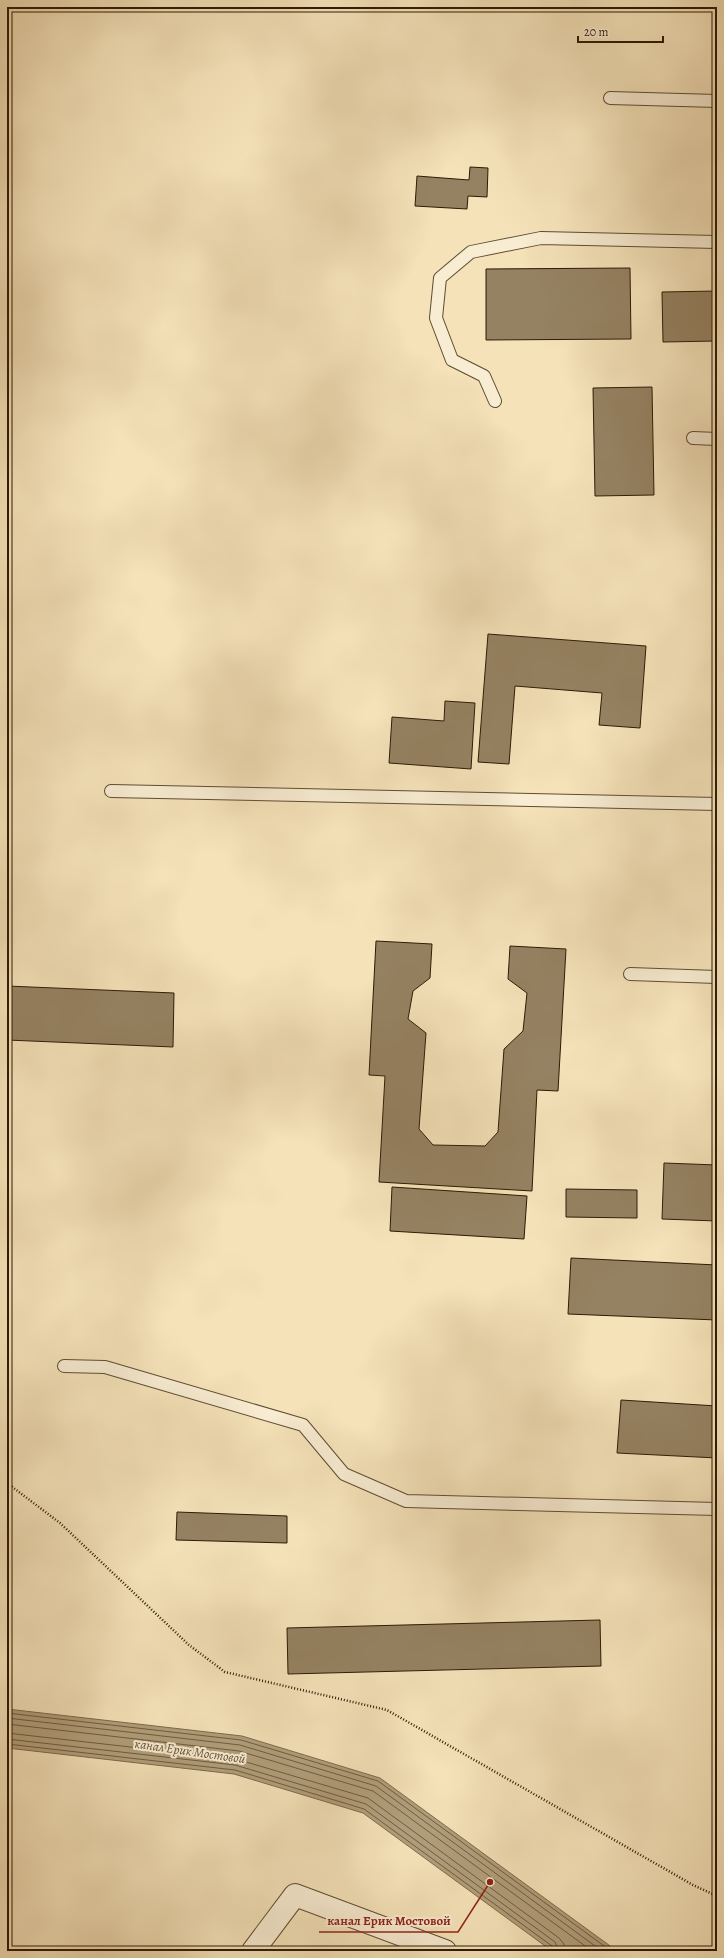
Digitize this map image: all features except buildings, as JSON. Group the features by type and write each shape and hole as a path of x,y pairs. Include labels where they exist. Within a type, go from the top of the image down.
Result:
{"street":[{"path":"253,1951 295,1895 445,1951"}],"lane":[{"path":"610,98 717,101"},
{"path":"495,401 484,376 452,360 436,318 440,278 471,252 541,238 717,242"},
{"path":"693,438 717,439"},
{"path":"111,791 717,804"},
{"path":"630,974 717,977"},
{"path":"64,1366 105,1367 303,1425 344,1474 406,1502 717,1509"}],"path":[{"path":"7,1483 60,1523 189,1645 225,1672 387,1710 693,1885 717,1896"}],"water":[{"name":"канал Ерик Мостовой","path":"7,1709 242,1736 380,1778 617,1951 552,1951 363,1813 234,1774 7,1748"}],"place":[{"name":"канал Ерик Мостовой","path":"490,1882"}]}
